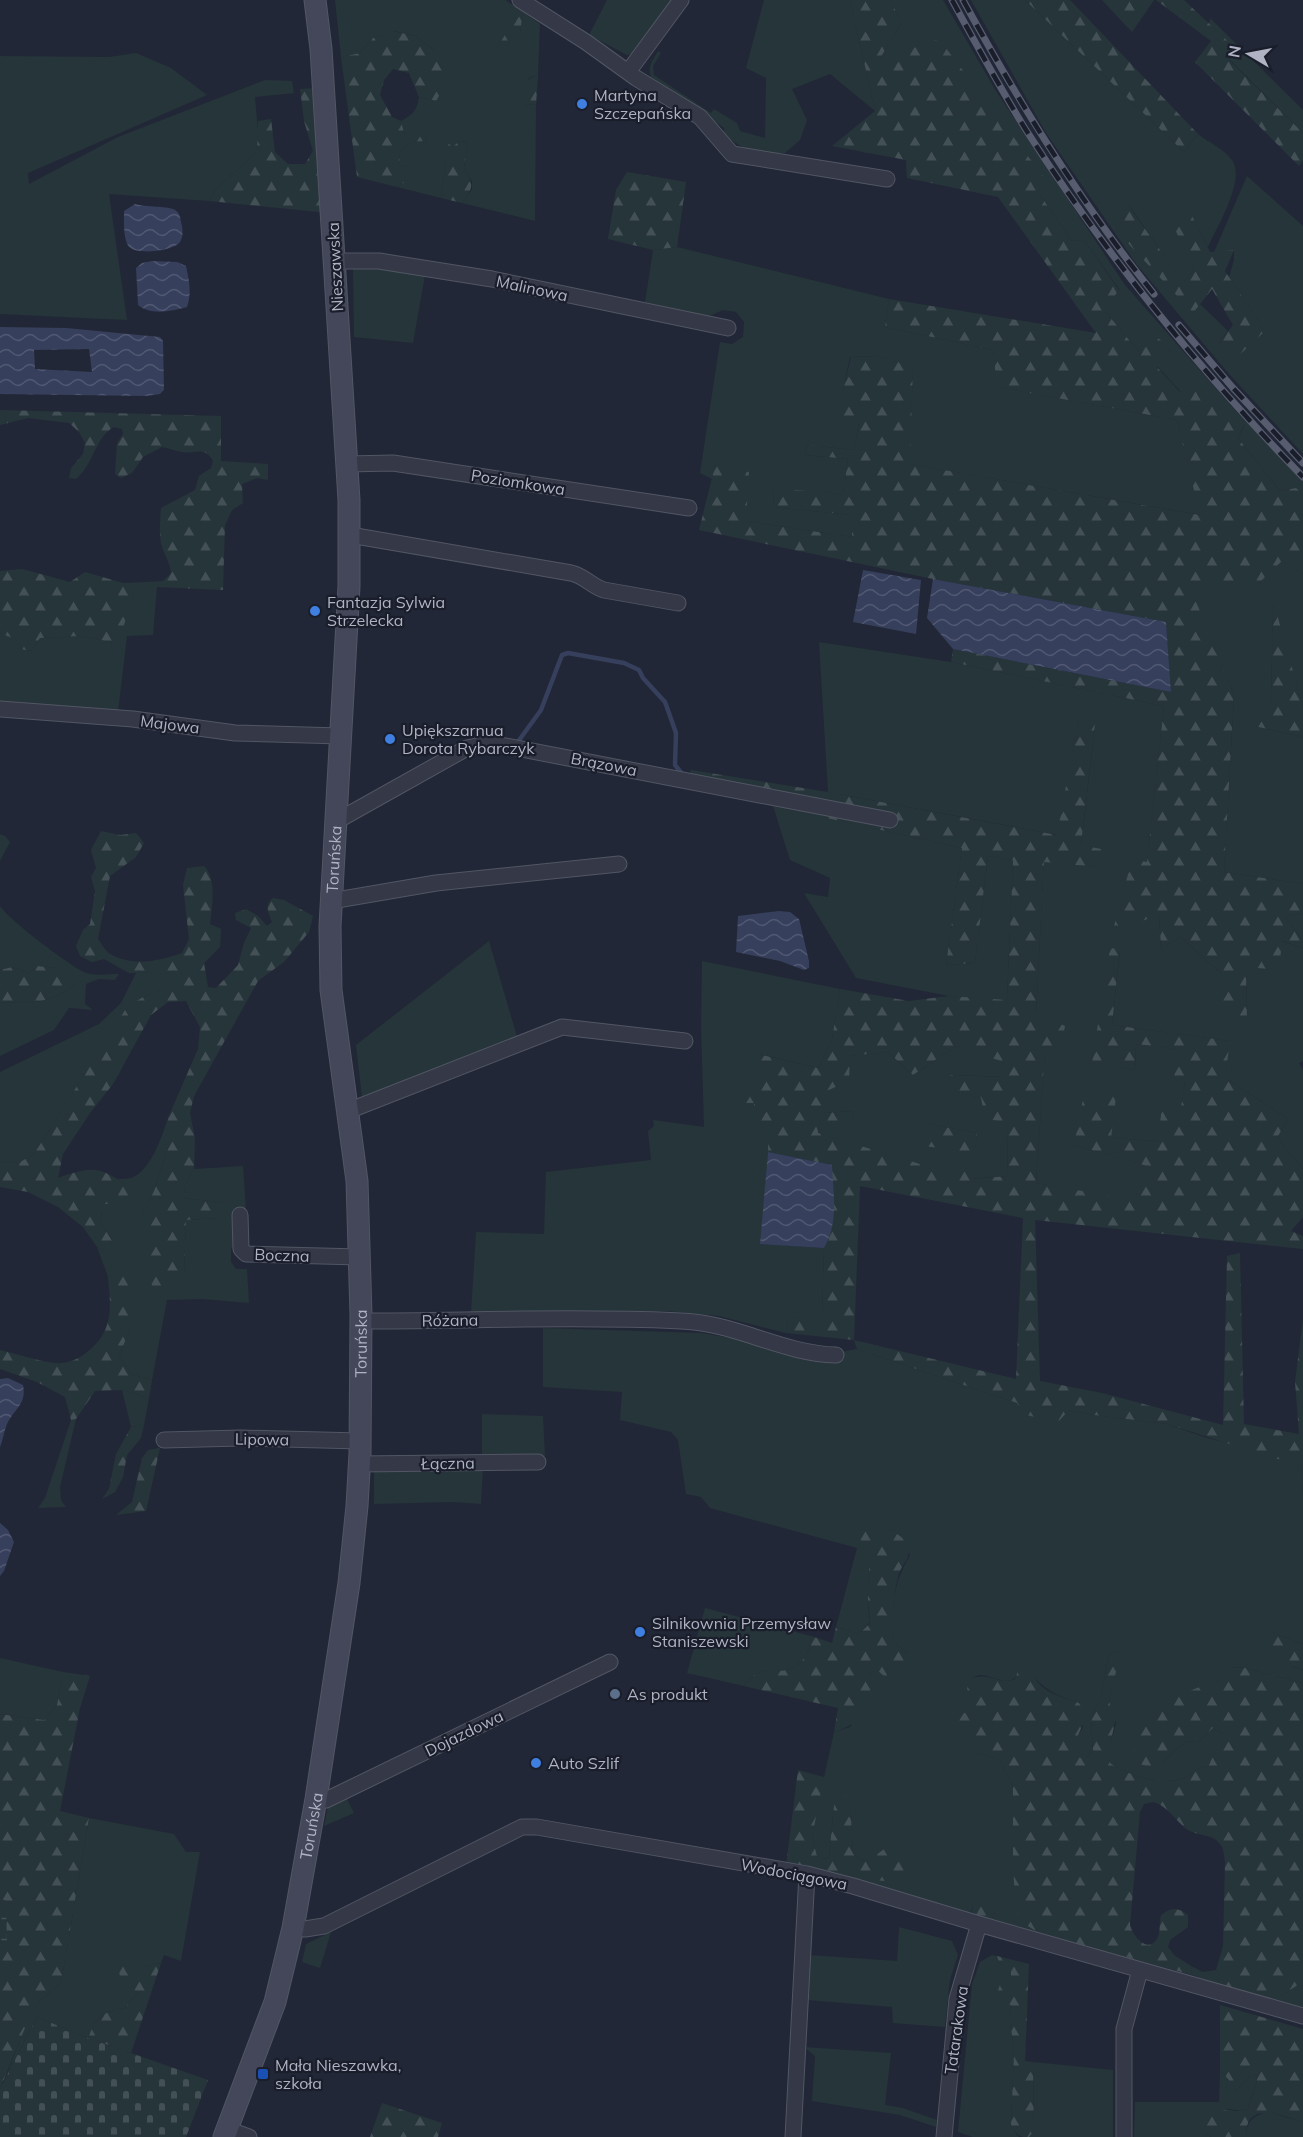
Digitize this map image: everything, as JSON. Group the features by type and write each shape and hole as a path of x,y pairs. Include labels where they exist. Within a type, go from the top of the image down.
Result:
{"main road":[{"name":"Nieszawska","path":"315,0 321,49 335,261 350,535"},
{"name":"Toruńska","path":"225,2133 275,2002 293,1928 316,1799 350,1576 359,1464 361,1321 357,1181 331,990 331,901 350,586 350,535"}],"street":[{"path":"520,0 700,117 732,154 887,178"},
{"path":"628,72 681,0"},
{"name":"Malinowa","path":"335,261 379,261 492,279 728,328"},
{"name":"Poziomkowa","path":"347,464 393,463 688,508"},
{"path":"350,535 582,575 604,590 678,603"},
{"name":"Majowa","path":"0,710 133,719 235,733 341,736"},
{"name":"Brązowa","path":"335,822 467,748 490,743 890,820"},
{"path":"331,901 436,883 619,864"},
{"path":"348,1111 562,1027 685,1041"},
{"name":"Boczna","path":"240,1215 241,1249 246,1254 360,1257"},
{"name":"Różana","path":"361,1321 655,1319 696,1322 737,1331 815,1354 836,1355"},
{"name":"Lipowa","path":"164,1440 240,1438 360,1441"},
{"name":"Łączna","path":"359,1464 538,1462"},
{"name":"Dojazdowa","path":"316,1799 326,1800 610,1662"},
{"name":"Wodociągowa","path":"293,1928 324,1926 522,1827 537,1827 807,1874 1303,2016"},
{"path":"793,2137 807,1874"},
{"name":"Tatarakowa","path":"944,2137 957,1999 978,1924"},
{"path":"1124,2137 1124,2029 1140,1970"},
{"path":"225,2133 249,2137"}],"green space":[{"path":"335,0 506,0 512,9 510,27 498,46 520,33 523,12 540,24 538,75 529,78 525,104 536,105 535,221 462,203 472,189 472,182 464,168 468,142 459,141 446,160 441,198 397,187 408,180 408,167 400,165 399,154 410,142 426,141 427,136 405,136 401,121 414,112 419,97 436,101 437,53 416,36 393,31 373,38 360,53 341,57"},
{"path":"607,0 673,0 638,54 627,55 589,35"},
{"path":"764,0 850,0 875,111 830,74 792,89 807,120 800,140 785,153 753,154 725,136 724,128 651,77 650,66 658,51 661,53 653,66 654,75 711,113 714,109 737,123 740,131 765,138 766,78 746,68"},
{"path":"850,0 891,0 901,24 879,60 939,39 1043,176 1040,195 1072,241 1084,240 1119,290 1104,310 1139,352 1158,338 1171,349 1157,367 1180,392 1194,386 1244,425 1238,438 1280,491 1296,488 1303,494 1303,574 1283,560 1258,584 1189,584 1234,695 1224,872 1303,884 1303,914 1284,916 1303,940 1303,948 1282,941 1279,970 1246,967 1247,1018 1220,1012 1222,974 1181,937 1161,949 1159,914 1112,934 1132,859 1147,862 1164,706 951,662 953,649 1171,692 1166,622 933,579 699,530 715,466 749,472 746,521 852,537 852,515 773,507 774,488 843,494 848,459 805,455 808,445 854,450 859,424 836,419 851,357 880,356 913,367 910,464 1200,515 1177,420 997,387 993,350 885,327 889,299 1096,333 998,197 907,178 906,160 832,146 875,111"},
{"path":"891,0 943,0 996,91 1125,285 1234,409 1303,480 1303,494 1296,488 1280,491 1238,438 1244,426 1181,392 1157,366 1171,349 1139,352 1103,309 1119,289 1084,240 1072,241 1040,195 879,60 901,24"},
{"path":"971,0 1025,0 1184,152 1198,134 1232,160 1235,169 1233,191 1208,247 1189,211 1174,225 1194,270 1183,283 1129,205 1193,313 1200,304 1228,331 1218,344 1265,331 1229,277 1234,260 1234,250 1214,252 1247,176 1303,226 1303,454 1229,374 1137,265 1046,133"},
{"path":"1025,0 1070,0 1198,134 1184,152"},
{"path":"1102,0 1154,0 1132,32"},
{"path":"1156,0 1184,0 1235,48 1229,60 1303,133 1303,160 1299,166 1195,62 1211,41"},
{"path":"507,1 523,12 520,33 505,51 498,46 511,19"},
{"path":"1210,18 1303,110 1303,133 1229,59 1234,48 1209,24"},
{"path":"392,31 416,36 437,53 446,74 443,89 436,101 419,97 409,73 393,69 384,80 380,95 392,117 401,121 405,136 427,136 426,141 410,142 399,154 400,165 408,167 408,180 397,187 357,177 341,57 360,53 373,38"},
{"path":"136,53 171,68 207,95 28,173 29,184 118,137 265,80 292,81 294,93 255,97 257,152 215,190 209,201 109,194 127,320 0,314 0,56 109,57"},
{"path":"538,75 536,105 525,104 524,86"},
{"path":"317,88 325,211 209,201 215,190 257,152 258,121 271,119 275,152 288,164 305,164 313,151 304,121 300,89"},
{"path":"445,141 453,147 459,141 468,142 464,168 470,178 471,186 462,203 441,198 446,160 441,144"},
{"path":"627,172 686,182 677,247 653,250 608,239 616,190"},
{"path":"1128,205 1183,282 1194,270 1173,225 1189,210 1210,252 1234,250 1225,271 1265,331 1232,362 1218,344 1233,325 1212,289 1193,313 1112,226"},
{"path":"677,247 889,299 885,327 993,350 998,387 1177,420 1201,515 909,464 913,368 880,356 850,357 837,419 859,423 854,450 808,445 805,455 848,459 843,494 774,489 773,507 852,515 852,537 746,521 715,466 712,479 700,473 720,342 732,344 743,337 744,322 736,312 723,310 707,317 645,302 653,250"},
{"path":"353,266 425,275 413,343 354,337"},
{"path":"0,410 221,416 221,461 268,464 268,480 257,478 242,484 243,503 232,510 225,525 223,590 157,587 171,573 161,544 161,508 195,490 199,476 211,468 213,461 210,456 203,452 187,453 162,447 143,457 132,473 121,478 115,474 117,443 123,434 122,429 114,427 98,444 82,473 76,479 69,478 71,468 83,454 85,443 79,432 69,423 28,418 0,425"},
{"path":"1283,559 1303,574 1303,707 1273,603 1271,706 1254,726 1303,737 1303,884 1224,872 1234,695 1188,583 1258,584"},
{"path":"22,569 70,582 85,572 123,583 134,594 121,634 114,643 82,636 40,638 31,651 20,649 17,640 0,633 0,571"},
{"path":"164,581 157,587 153,635 127,636 118,712 0,704 0,633 18,640 20,649 31,651 40,638 82,636 114,643 134,595 123,583"},
{"path":"1273,600 1303,707 1303,737 1254,726 1255,701 1271,705"},
{"path":"819,642 951,662 1164,706 1147,863 1132,860 1113,933 1159,913 1161,949 1181,937 1222,974 1247,1017 1246,967 1281,941 1303,948 1303,1061 1299,1063 1303,1070 1303,1169 1277,1138 1288,1119 1225,1078 1229,1041 1112,1025 1120,950 1092,1061 1135,1070 1136,1044 1176,1049 1174,1080 1185,1081 1181,1108 1158,1141 1110,1138 1074,1145 1148,1166 1134,1201 1036,1183 1045,1049 1036,1013 1044,861 1096,867 1081,846 1095,725 1078,721 1058,835 828,792"},
{"path":"1078,721 1095,724 1081,845 1101,849 1096,867 1044,862 1036,1013 1065,1026 1060,1054 1045,1050 1036,1183 1134,1200 1147,1166 1074,1145 1085,1089 1116,1097 1111,1138 1158,1141 1162,1106 1181,1107 1185,1082 1174,1080 1175,1049 1136,1044 1135,1070 1092,1062 1110,948 1120,949 1112,1025 1230,1041 1225,1078 1288,1119 1277,1138 1303,1169 1303,1217 1291,1231 1303,1236 1303,1249 1035,1220 1040,1381 1102,1393 1223,1425 1227,1256 1240,1253 1244,1424 1299,1434 1295,1382 1303,1319 1303,1496 1301,1461 1277,1459 1167,1424 1069,1410 1057,1423 1023,1414 1017,1403 857,1349 854,1340 786,1333 788,1317 822,1320 824,1248 829,1239 832,1165 768,1152 768,1133 754,1129 754,1103 737,1103 739,1088 759,1086 758,1054 819,1068 832,1039 840,989 909,1001 949,996 1007,1000 1013,860 988,856 975,963 946,965 962,848 687,787 691,770 828,792 1057,835","holes":["956,1046 1004,1062 1001,1077 950,1075 948,1090 981,1098 985,1119 1007,1122 1008,1176 972,1179 977,1133 930,1124 925,1146 957,1151 953,1174 818,1133 817,1123 852,1124 854,1111 822,1113 822,1093 849,1081 850,1056 888,1052 913,1075","860,1186 1023,1218 1016,1379 854,1340"]},
{"path":"773,806 962,848 946,965 975,963 988,856 1013,860 1007,1001 949,996 856,978 804,893 828,897 830,878 790,860"},
{"path":"101,831 120,835 136,833 144,843 136,857 110,876 98,939 108,953 119,958 137,962 182,953 189,939 183,885 187,868 204,866 208,871 213,893 210,924 221,929 220,947 204,963 208,987 216,988 238,965 251,928 236,920 235,913 246,909 258,916 267,926 272,922 268,906 273,898 284,900 313,916 309,932 284,962 258,981 194,1096 190,1113 195,1139 194,1169 185,1184 184,1198 226,1203 219,1218 186,1220 184,1273 157,1294 152,1287 143,1213 154,1191 168,1147 168,1118 198,1049 200,1027 186,1001 168,1002 151,1015 113,1084 90,1113 63,1154 58,1178 83,1171 99,1171 107,1173 136,1191 114,1204 102,1204 101,1224 112,1240 113,1250 106,1252 97,1247 83,1227 58,1207 28,1192 0,1187 0,1163 20,1162 34,1154 127,1007 143,997 178,984 182,972 129,973 104,959 92,962 80,956 76,946 83,930 90,924 95,891 91,877 96,868 91,850"},
{"path":"0,834 10,842 0,861"},
{"path":"0,906 27,932 78,969 98,975 119,974 115,980 99,979 86,984 85,1004 93,1010 69,1008 54,1030 0,1056 0,1002 40,1001 56,996 76,985 57,968 38,966 29,973 12,967 0,970"},
{"path":"1303,914 1303,940 1284,916"},
{"path":"489,941 518,1040 362,1097 356,1045"},
{"path":"702,961 840,989 832,1039 819,1068 759,1054 759,1086 737,1103 754,1102 768,1133 761,1244 824,1248 822,1321 788,1317 786,1333 719,1316 667,1311 471,1313 476,1232 544,1234 546,1172 651,1160 648,1131 654,1126 653,1120 704,1127"},
{"path":"37,966 57,968 77,975 76,985 56,996 40,1001 0,1002 0,970 12,967 29,973"},
{"path":"182,971 179,984 143,997 127,1008 34,1154 20,1162 0,1163 0,1072 99,1024 121,1003 136,973"},
{"path":"956,1046 1004,1061 1002,1077 950,1075 949,1090 981,1098 1007,1122 1008,1176 971,1179 977,1133 930,1124 958,1151 954,1175 817,1133 817,1123 852,1123 854,1111 822,1113 822,1093 849,1056 888,1052 913,1075"},
{"path":"168,1118 168,1147 154,1191 143,1213 184,1273 186,1220 219,1218 225,1203 184,1198 185,1184 194,1169 243,1166 246,1209 238,1209 238,1242 231,1248 231,1262 236,1269 247,1269 249,1303 202,1299 167,1300 152,1380 131,1374 119,1356 131,1327 124,1270 108,1277 97,1247 106,1252 112,1240 101,1224 102,1203 135,1192 117,1179 131,1178 150,1161"},
{"path":"124,1269 132,1288 131,1327 119,1356 131,1374 152,1380 149,1398 122,1390 95,1391 76,1419 71,1420 65,1397 37,1382 0,1369 0,1350 55,1363 75,1360 83,1355 102,1337 109,1319 108,1277"},
{"path":"543,1328 702,1333 839,1357 840,1352 857,1349 1017,1403 1024,1414 1069,1410 1167,1424 1204,1437 1301,1461 1303,1644 1270,1632 1294,1667 1303,1670 1303,1683 1245,1668 1231,1667 1214,1683 1191,1690 1162,1763 1186,1741 1198,1742 1213,1728 1223,1733 1223,1748 1214,1754 1208,1767 1183,1778 1165,1781 1136,1776 1110,1763 1108,1751 1116,1723 1109,1701 1119,1655 1115,1652 1109,1654 1101,1696 1091,1720 1093,1751 1086,1758 1080,1758 1075,1753 1074,1742 1083,1727 1079,1703 1054,1693 1033,1676 1018,1674 1005,1681 976,1676 970,1679 975,1702 971,1712 970,1735 975,1753 999,1759 1013,1787 1014,1820 1039,1933 993,1919 996,1907 973,1905 970,1915 841,1876 849,1870 873,1880 869,1860 860,1861 853,1853 851,1815 847,1796 834,1805 829,1857 824,1859 817,1856 812,1837 819,1781 824,1777 834,1732 850,1727 871,1695 867,1681 870,1673 909,1654 894,1643 893,1619 896,1587 910,1555 893,1531 867,1529 860,1538 869,1558 870,1622 859,1634 836,1627 857,1548 710,1508 701,1497 686,1494 678,1440 671,1432 620,1420 622,1392 543,1387"},
{"path":"122,1390 149,1398 144,1425 131,1427"},
{"path":"482,1414 543,1416 545,1457 482,1458"},
{"path":"76,1419 60,1487 61,1500 66,1507 38,1508 45,1498 71,1420"},
{"path":"144,1425 141,1438 127,1455 123,1477 115,1492 102,1499 109,1489 116,1454 131,1427"},
{"path":"160,1448 146,1511 116,1515 132,1502 142,1458 148,1450"},
{"path":"374,1468 483,1468 481,1504 454,1502 374,1504"},
{"path":"867,1528 893,1531 908,1542 907,1558 896,1586 893,1618 894,1643 909,1654 902,1680 891,1682 877,1670 870,1673 868,1680 871,1696 866,1709 858,1720 834,1732 838,1708 744,1686 759,1673 787,1670 797,1665 807,1652 811,1636 832,1643 836,1627 859,1634 870,1623 868,1558 859,1538"},
{"path":"705,1608 811,1636 807,1652 801,1662 792,1668 759,1673 744,1686 687,1673"},
{"path":"1270,1632 1303,1644 1303,1670 1264,1655 1257,1642 1259,1635"},
{"path":"1115,1652 1120,1655 1109,1701 1111,1707 1116,1710 1110,1763 1136,1776 1155,1780 1183,1778 1208,1767 1214,1754 1223,1747 1223,1733 1213,1728 1198,1742 1186,1741 1162,1763 1150,1767 1136,1763 1134,1749 1141,1731 1156,1714 1175,1699 1217,1681 1230,1667 1245,1668 1303,1683 1303,1986 1298,1985 1280,1996 1259,1996 1218,1984 1216,1970 1223,1946 1225,1862 1222,1848 1214,1838 1190,1831 1168,1811 1153,1802 1144,1804 1140,1812 1130,1925 1137,1938 1149,1945 1157,1939 1161,1915 1174,1909 1181,1910 1188,1915 1188,1927 1170,1940 1168,1947 1174,1955 1191,1966 1192,1975 1039,1933 1023,1923 1016,1909 1013,1868 1013,1787 999,1759 975,1753 970,1743 970,1736 960,1731 957,1722 964,1713 971,1712 974,1703 967,1689 970,1679 983,1677 1009,1681 1015,1679 1020,1666 1026,1663 1032,1667 1037,1681 1043,1687 1056,1695 1079,1703 1086,1715 1076,1742 1075,1752 1080,1758 1086,1758 1093,1751 1091,1720 1101,1696 1109,1654"},
{"path":"0,1658 63,1672 57,1705 44,1720 0,1714"},
{"path":"63,1672 90,1676 80,1708 60,1811 89,1818 61,1983 39,2001 25,2028 0,2089 0,1714 44,1720 57,1705"},
{"path":"798,1770 824,1777 812,1837 817,1856 824,1859 829,1857 834,1805 839,1795 848,1796 853,1853 860,1861 869,1860 887,1847 901,1854 906,1872 896,1882 873,1880 849,1871 841,1876 786,1866"},
{"path":"345,1795 354,1813 324,1826 328,1806"},
{"path":"89,1818 174,1834 186,1852 200,1852 181,1961 164,1955 161,1963 146,1966 138,1992 125,2008 111,2011 101,2017 88,2038 37,2017 5,2079 25,2027 39,2001 61,1983"},
{"path":"978,1897 988,1899 996,1907 993,1919 971,1915"},
{"path":"0,1898 6,1901 7,1950 0,1949"},
{"path":"899,1927 952,1941 958,1955 950,1980 945,2027 893,2023 892,2007 807,2000 809,1955 897,1961"},
{"path":"331,1932 320,1968 302,1962 306,1944"},
{"path":"992,1955 997,1956 999,1963 1011,1968 1012,2006 1009,2014 1014,2051 1011,2125 1019,2137 973,2137 958,2132 972,1984 980,1962"},
{"path":"997,1956 1029,1964 1025,2061 1033,2062 1034,2131 1029,2137 1018,2135 1011,2125 1014,2051 1009,2014 1012,2006 996,1996 1001,1982 1011,1979 1011,1969 999,1963"},
{"path":"126,1961 146,1966 161,1963 131,2053 88,2038 101,2017 111,2011 125,2008 138,1992 122,1984 118,1968"},
{"path":"1191,1966 1203,1972 1216,1970 1218,1984 1192,1975"},
{"path":"1298,1985 1303,1986 1303,2009 1259,1996 1280,1996"},
{"path":"1220,2005 1303,2029 1303,2122 1267,2113 1258,2114 1252,2118 1247,2125 1246,2137 1211,2137 1203,2130 1211,2114 1216,2111 1248,2109 1257,2081 1257,2076 1251,2075 1235,2092 1230,2102 1225,2101 1224,2094 1229,2080 1220,2071"},
{"path":"37,2017 88,2038 208,2080 186,2137 0,2137 0,2089"},
{"path":"804,2047 891,2053 885,2105 903,2108 937,2120 936,2127 900,2115 812,2101 815,2056"},
{"path":"1033,2062 1113,2070 1113,2137 1029,2137 1034,2130"},
{"path":"1220,2071 1229,2080 1224,2095 1235,2092 1252,2074 1257,2076 1248,2109 1241,2111 1228,2109 1203,2130 1211,2137 1134,2137 1135,2102 1219,2102"},
{"path":"382,2103 442,2123 438,2137 370,2137"},
{"path":"1268,2112 1303,2122 1303,2137 1246,2137 1249,2123 1259,2115"}],"water":[{"path":"135,204 177,211 182,228 180,242 168,249 154,251 139,251 129,247 125,235 124,211"},
{"path":"177,262 186,266 190,292 187,307 155,312 138,305 136,268 142,263"},
{"path":"0,327 66,328 160,337 163,341 164,390 160,394 146,396 0,394","holes":["89,349 92,372 35,369 34,350"]},
{"path":"863,570 921,580 916,634 853,622"},
{"path":"933,579 1166,622 1171,692 953,649 927,618"},
{"path":"779,911 790,912 799,919 809,968 804,970 780,961 736,952 738,916"},
{"path":"768,1152 832,1165 833,1218 829,1238 824,1248 760,1244"},
{"path":"8,1378 23,1385 24,1392 22,1402 7,1424 0,1447 0,1379"},
{"path":"0,1523 8,1530 14,1542 0,1576"}],"waterway":[{"path":"517,743 541,710 562,655 568,653 624,663 639,670 643,678 665,702 676,733 675,765 683,775"}],"railway":[{"path":"952,0 1026,130 1122,267 1191,354 1303,477"},
{"path":"963,0 1052,152 1101,224 1154,294"},
{"path":"1179,325 1233,388 1303,463"}],"place":[{"name":"Martyna Szczepańska","path":"582,104"},
{"name":"Fantazja Sylwia Strzelecka","path":"315,611"},
{"name":"Upiększarnua Dorota Rybarczyk","path":"390,739"},
{"name":"Silnikownia Przemysław Staniszewski","path":"640,1632"},
{"name":"As produkt","path":"615,1694"},
{"name":"Auto Szlif","path":"536,1763"},
{"name":"Mała Nieszawka, szkoła","path":"263,2074"}]}
